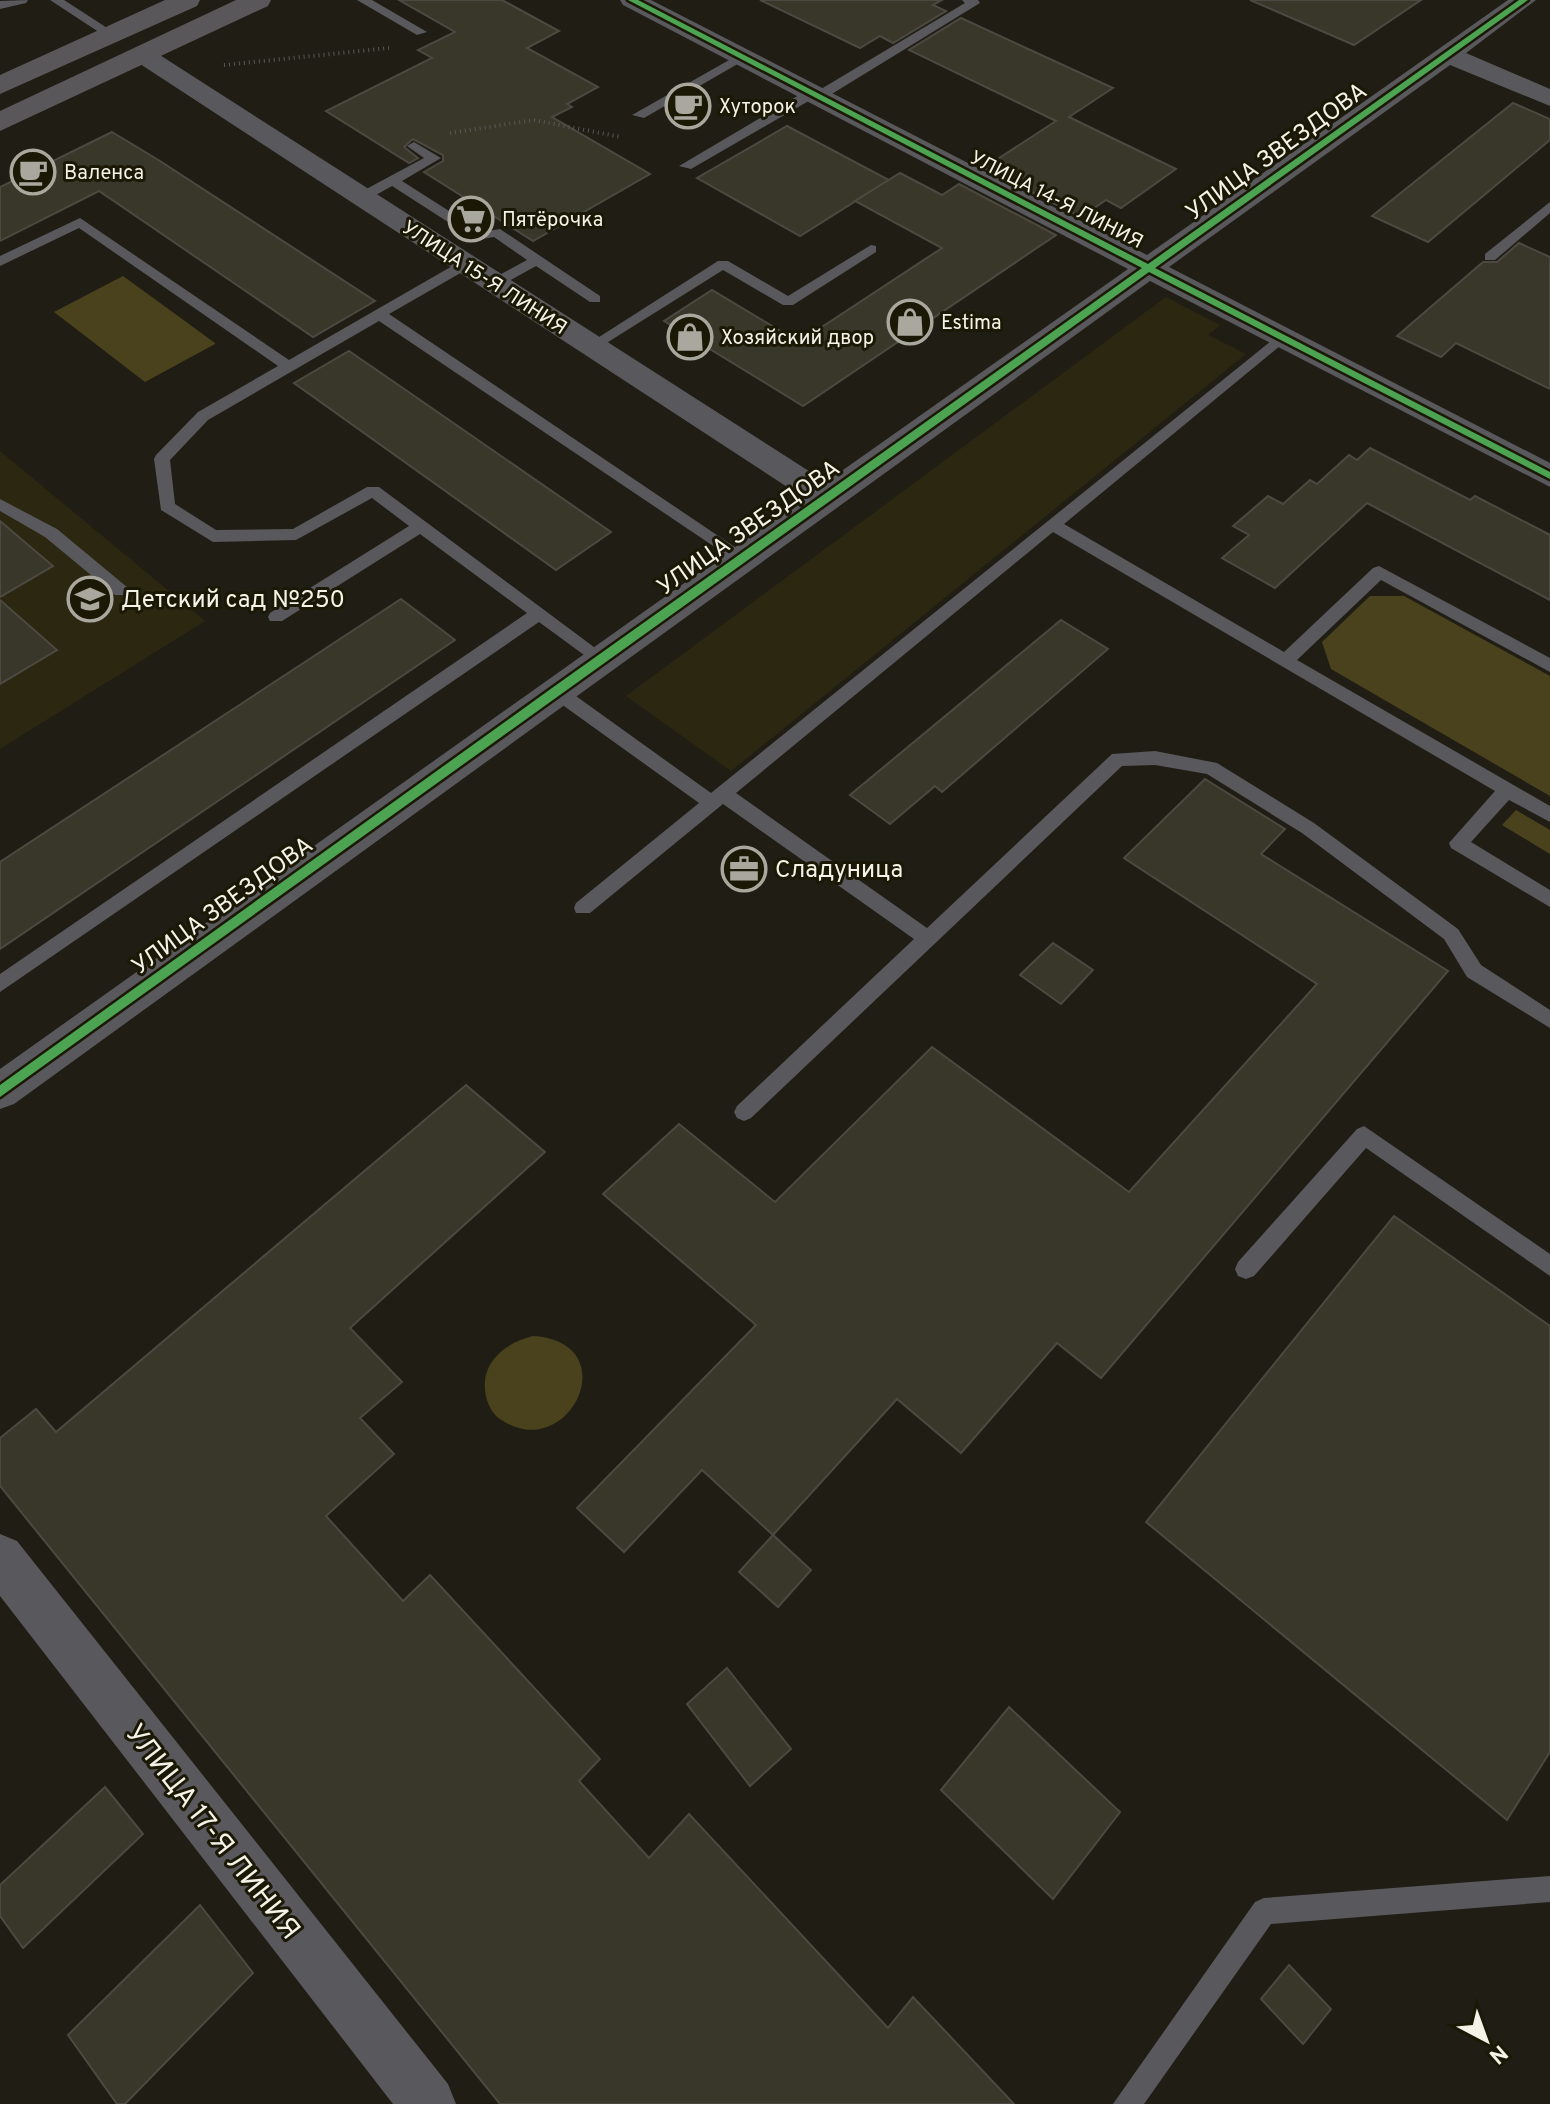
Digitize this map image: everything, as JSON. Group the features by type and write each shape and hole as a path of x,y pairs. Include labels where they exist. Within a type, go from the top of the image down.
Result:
{"main road":[{"path":"0,86 187,0"},
{"path":"0,122 258,0"}],"street":[{"name":"УЛИЦА 14-Я ЛИНИЯ","path":"632,0 1550,476"},
{"name":"УЛИЦА ЗВЕЗДОВА","path":"0,1092 1524,0"},
{"name":"УЛИЦА 15-Я ЛИНИЯ","path":"143,55 828,498"},
{"path":"1449,55 1550,98"},
{"name":"УЛИЦА 17-Я ЛИНИЯ","path":"0,1558 428,2104"}],"lane":[{"path":"0,5 22,0"},
{"path":"56,0 112,35"},
{"path":"363,0 421,32"},
{"path":"686,166 974,3 968,0"},
{"path":"639,115 742,58"},
{"path":"362,197 434,158 414,146"},
{"path":"393,181 481,237 495,232 595,299"},
{"path":"1490,257 1550,206"},
{"path":"0,262 80,222 287,366"},
{"path":"592,346 723,264 788,302 871,249"},
{"path":"495,283 537,260"},
{"path":"466,264 203,416 162,459 167,506 213,536 296,534 373,491 601,659"},
{"path":"379,314 743,558"},
{"path":"583,908 1281,338"},
{"path":"0,504 51,533 121,591"},
{"path":"1053,525 1550,815"},
{"path":"276,617 420,526"},
{"path":"1285,661 1379,572 1550,666"},
{"path":"0,984 539,613"},
{"path":"556,691 928,939"},
{"path":"744,1112 1118,759 1155,758 1211,768 1308,828 1451,934 1474,971 1550,1020"},
{"path":"1507,790 1458,843 1550,899"},
{"path":"1246,1269 1364,1135 1550,1266"},
{"path":"1127,2104 1264,1911 1550,1889"}],"path":[{"path":"169,71 397,47"},
{"path":"441,134 534,120 621,137"}],"shaded area":[{"path":"123,276 215,344 145,382 54,312"},
{"path":"1166,297 1220,325 1208,335 1246,354 731,771 626,696"},
{"name":"Детский сад №250","path":"0,451 205,621 0,749"},
{"path":"1370,596 1404,596 1550,676 1550,796 1331,669 1322,642"},
{"path":"1516,810 1550,830 1550,854 1502,825"},
{"path":"533,1336 561,1343 577,1358 582,1377 578,1396 567,1414 549,1426 527,1430 497,1416 488,1403 485,1385 486,1374 496,1357 512,1344"}],"building":[{"path":"399,0 502,0 559,31 527,48 598,87 567,104 572,107 552,117 650,174 533,241 424,172 443,161 443,155 413,139 404,147 418,158 409,163 326,111 432,58 418,50 455,32"},
{"path":"760,0 942,0 933,5 946,11 893,43 880,36 860,48"},
{"path":"1250,0 1421,0 1354,45"},
{"path":"961,18 1113,88 1069,117 1176,169 1121,208 1106,200 1081,217 984,168 1056,121 909,50"},
{"path":"1513,103 1550,119 1550,140 1428,242 1372,216"},
{"path":"787,126 889,180 800,236 697,178"},
{"path":"112,132 375,301 313,337 99,191 0,241 0,187"},
{"path":"900,173 942,195 959,184 1056,235 803,406 664,321 712,290 799,342 942,248 855,201"},
{"path":"1519,243 1550,257 1550,389 1456,343 1441,357 1397,336 1483,262 1497,262"},
{"path":"349,351 611,532 556,570 294,383"},
{"path":"1370,448 1470,500 1475,496 1550,535 1550,600 1367,503 1275,588 1222,558 1249,535 1233,526 1268,496 1283,504 1310,480 1317,484 1349,455 1357,460"},
{"path":"0,521 53,566 0,597"},
{"path":"401,599 455,640 0,949 0,862"},
{"path":"0,600 57,650 0,684"},
{"path":"1061,620 1108,649 942,792 935,786 890,824 850,795"},
{"path":"1205,779 1285,829 1261,854 1448,971 1101,1378 1057,1343 961,1453 897,1399 773,1535 702,1470 624,1552 577,1508 756,1325 603,1194 679,1124 775,1202 932,1047 1129,1192 1317,984 1124,858"},
{"path":"1053,943 1093,970 1061,1004 1020,975"},
{"path":"466,1085 545,1152 350,1328 402,1382 360,1418 394,1454 326,1516 403,1601 430,1575 600,1759 579,1781 649,1858 689,1814 888,2028 913,1997 1014,2104 500,2104 0,1486 0,1438 36,1409 56,1432"},
{"path":"1394,1216 1550,1326 1550,1752 1507,1820 1146,1522"},
{"path":"773,1535 811,1570 778,1607 739,1572"},
{"path":"727,1668 791,1749 750,1786 687,1704"},
{"path":"1009,1707 1120,1812 1053,1899 941,1790"},
{"path":"105,1787 143,1834 23,1948 0,1916 0,1885"},
{"path":"200,1905 253,1973 125,2104 117,2104 68,2035"},
{"path":"1289,1965 1331,2009 1303,2044 1261,1999"}],"cycle path":[{"path":"632,0 1550,476"},
{"path":"0,1092 1524,0"}],"place":[{"name":"Хуторок","path":"688,106"},
{"name":"Валенса","path":"33,172"},
{"name":"Пятёрочка","path":"471,219"},
{"name":"Estima","path":"910,322"},
{"name":"Хозяйский двор","path":"690,337"},
{"name":"Детский сад №250","path":"90,599"},
{"name":"Сладуница","path":"744,869"}]}
